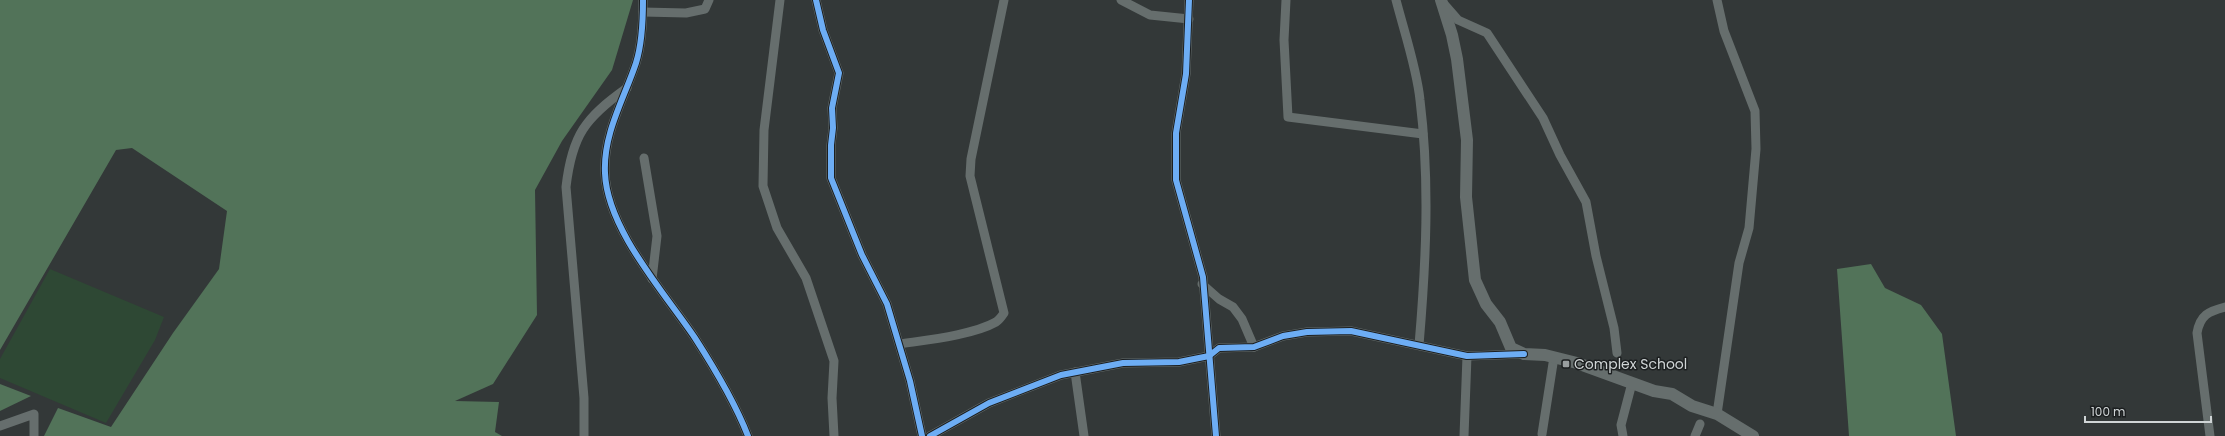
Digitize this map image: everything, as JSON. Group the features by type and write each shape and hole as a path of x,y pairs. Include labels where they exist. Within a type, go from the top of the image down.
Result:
{"main road":[{"path":"1441,0 1452,35 1457,59 1466,134 1466,197 1475,280 1486,304 1500,322 1511,348 1524,354 1544,354 1654,391 1672,394 1692,406 1717,414 1750,435"}],"street":[{"path":"643,0 637,61 607,143 605,172 608,195 619,223 652,279 696,339 741,419 748,436"},
{"path":"643,12 686,13 705,8 709,0"},
{"path":"780,0 764,130 763,186 776,228 806,278 834,361 832,398 834,436"},
{"path":"816,0 823,30 839,73 832,108 833,128 831,145 831,178 862,255 887,304 900,344 922,436"},
{"path":"900,344 954,335 978,328 997,322 1004,313 970,176 971,160 1004,0"},
{"path":"1121,0 1150,15 1189,19"},
{"path":"1189,0 1186,74 1176,133 1176,180 1203,277 1202,284 1216,436"},
{"path":"1286,0 1284,40 1288,117 1423,134"},
{"path":"1396,0 1420,99 1423,134 1427,226 1419,345"},
{"path":"1441,0 1458,20 1487,33 1544,118 1560,155 1586,202 1596,256 1614,328 1617,354"},
{"path":"1717,0 1724,31 1755,111 1756,149 1749,228 1739,263 1717,414"},
{"path":"584,436 584,398 573,283 566,180 569,160 586,123 600,107 626,88"},
{"path":"644,158 657,236 652,279"},
{"path":"1202,284 1219,299 1233,307 1242,318 1254,347"},
{"path":"2210,436 2197,333 2199,323 2203,316 2211,311 2225,306"},
{"path":"930,436 989,403 1061,375 1075,372 1085,372 1123,363 1180,362 1209,356 1219,348 1235,349 1254,347 1283,336 1307,332 1351,331 1467,356 1524,354"},
{"path":"1464,436 1467,356"},
{"path":"1542,434 1554,357"},
{"path":"1075,372 1084,436"},
{"path":"1623,436 1621,425 1632,383"},
{"path":"0,426 34,414 34,436"},
{"path":"1696,436 1700,424"}],"green space":[{"path":"0,0 633,0 612,70 562,141 535,190 537,315 493,384 455,401 499,402 495,432 502,436 44,436 58,408 111,427 173,333 219,269 227,211 132,148 116,150 0,350"},
{"path":"1871,264 1885,288 1921,305 1942,334 1956,436 1849,436 1837,269"},
{"path":"50,269 164,317 155,340 106,423 0,378 0,359"},
{"path":"0,384 31,396 0,411"}],"cycle path":[{"path":"643,0 640,48 636,63 615,117 607,144 605,173 608,194 626,238 653,280 695,338 717,373 748,436"},
{"path":"816,0 823,30 839,73 832,108 833,128 831,145 831,178 862,255 887,304 910,381 922,436"},
{"path":"1189,0 1186,74 1176,133 1176,180 1203,277 1216,436"},
{"path":"930,436 989,403 1061,375 1123,363 1179,362 1209,356 1219,348 1254,347 1283,336 1307,332 1351,331 1467,356 1524,354"}],"place":[{"name":"Complex School","path":"1566,364"}]}
